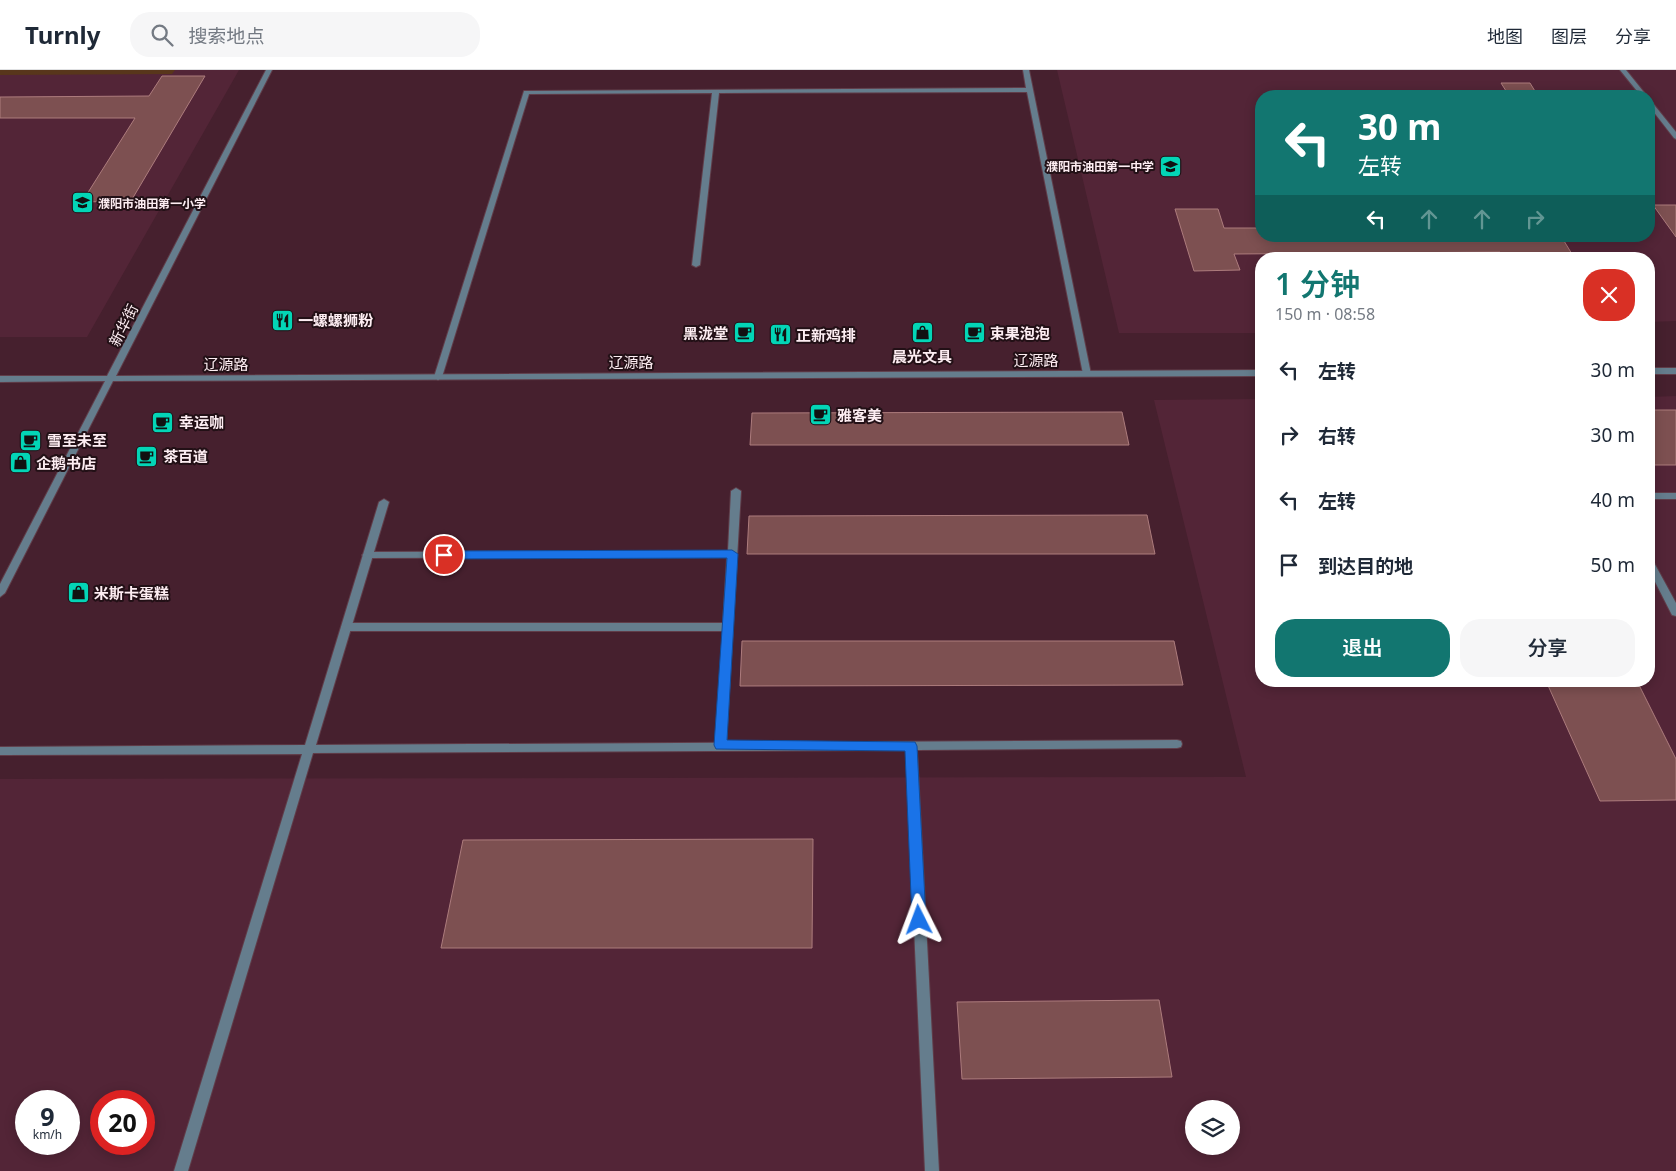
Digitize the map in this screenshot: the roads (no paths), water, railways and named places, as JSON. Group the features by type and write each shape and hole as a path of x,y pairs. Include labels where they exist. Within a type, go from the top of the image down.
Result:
{"street":[{"name":"新华街","path":"0,593 269,70"},
{"path":"1026,70 1087,374"},
{"path":"1623,70 1639,90"},
{"path":"438,377 526,92 1029,90"},
{"path":"696,265 716,91"},
{"path":"1655,110 1676,137"},
{"path":"1655,371 1676,371"},
{"name":"辽源路","path":"0,379 1255,373"},
{"path":"720,745 736,491"},
{"path":"1655,496 1676,496"},
{"path":"181,1171 384,502"},
{"path":"367,555 732,554"},
{"path":"1655,572 1676,612"},
{"path":"346,627 728,627"},
{"path":"0,751 720,745 1177,744"},
{"path":"911,746 932,1171"}],"place":[{"name":"濮阳市油田第一中学","path":"1170,166"},
{"name":"濮阳市油田第一小学","path":"82,203"},
{"name":"一螺螺狮粉","path":"282,320"},
{"name":"黑泷堂","path":"744,333"},
{"name":"晨光文具","path":"922,333"},
{"name":"束果泡泡","path":"974,333"},
{"name":"正新鸡排","path":"780,335"},
{"name":"雅客美","path":"821,415"},
{"name":"幸运咖","path":"163,422"},
{"name":"雪至未至","path":"31,440"},
{"name":"茶百道","path":"147,456"},
{"name":"企鹅书店","path":"20,463"},
{"name":"米斯卡蛋糕","path":"78,593"}]}
